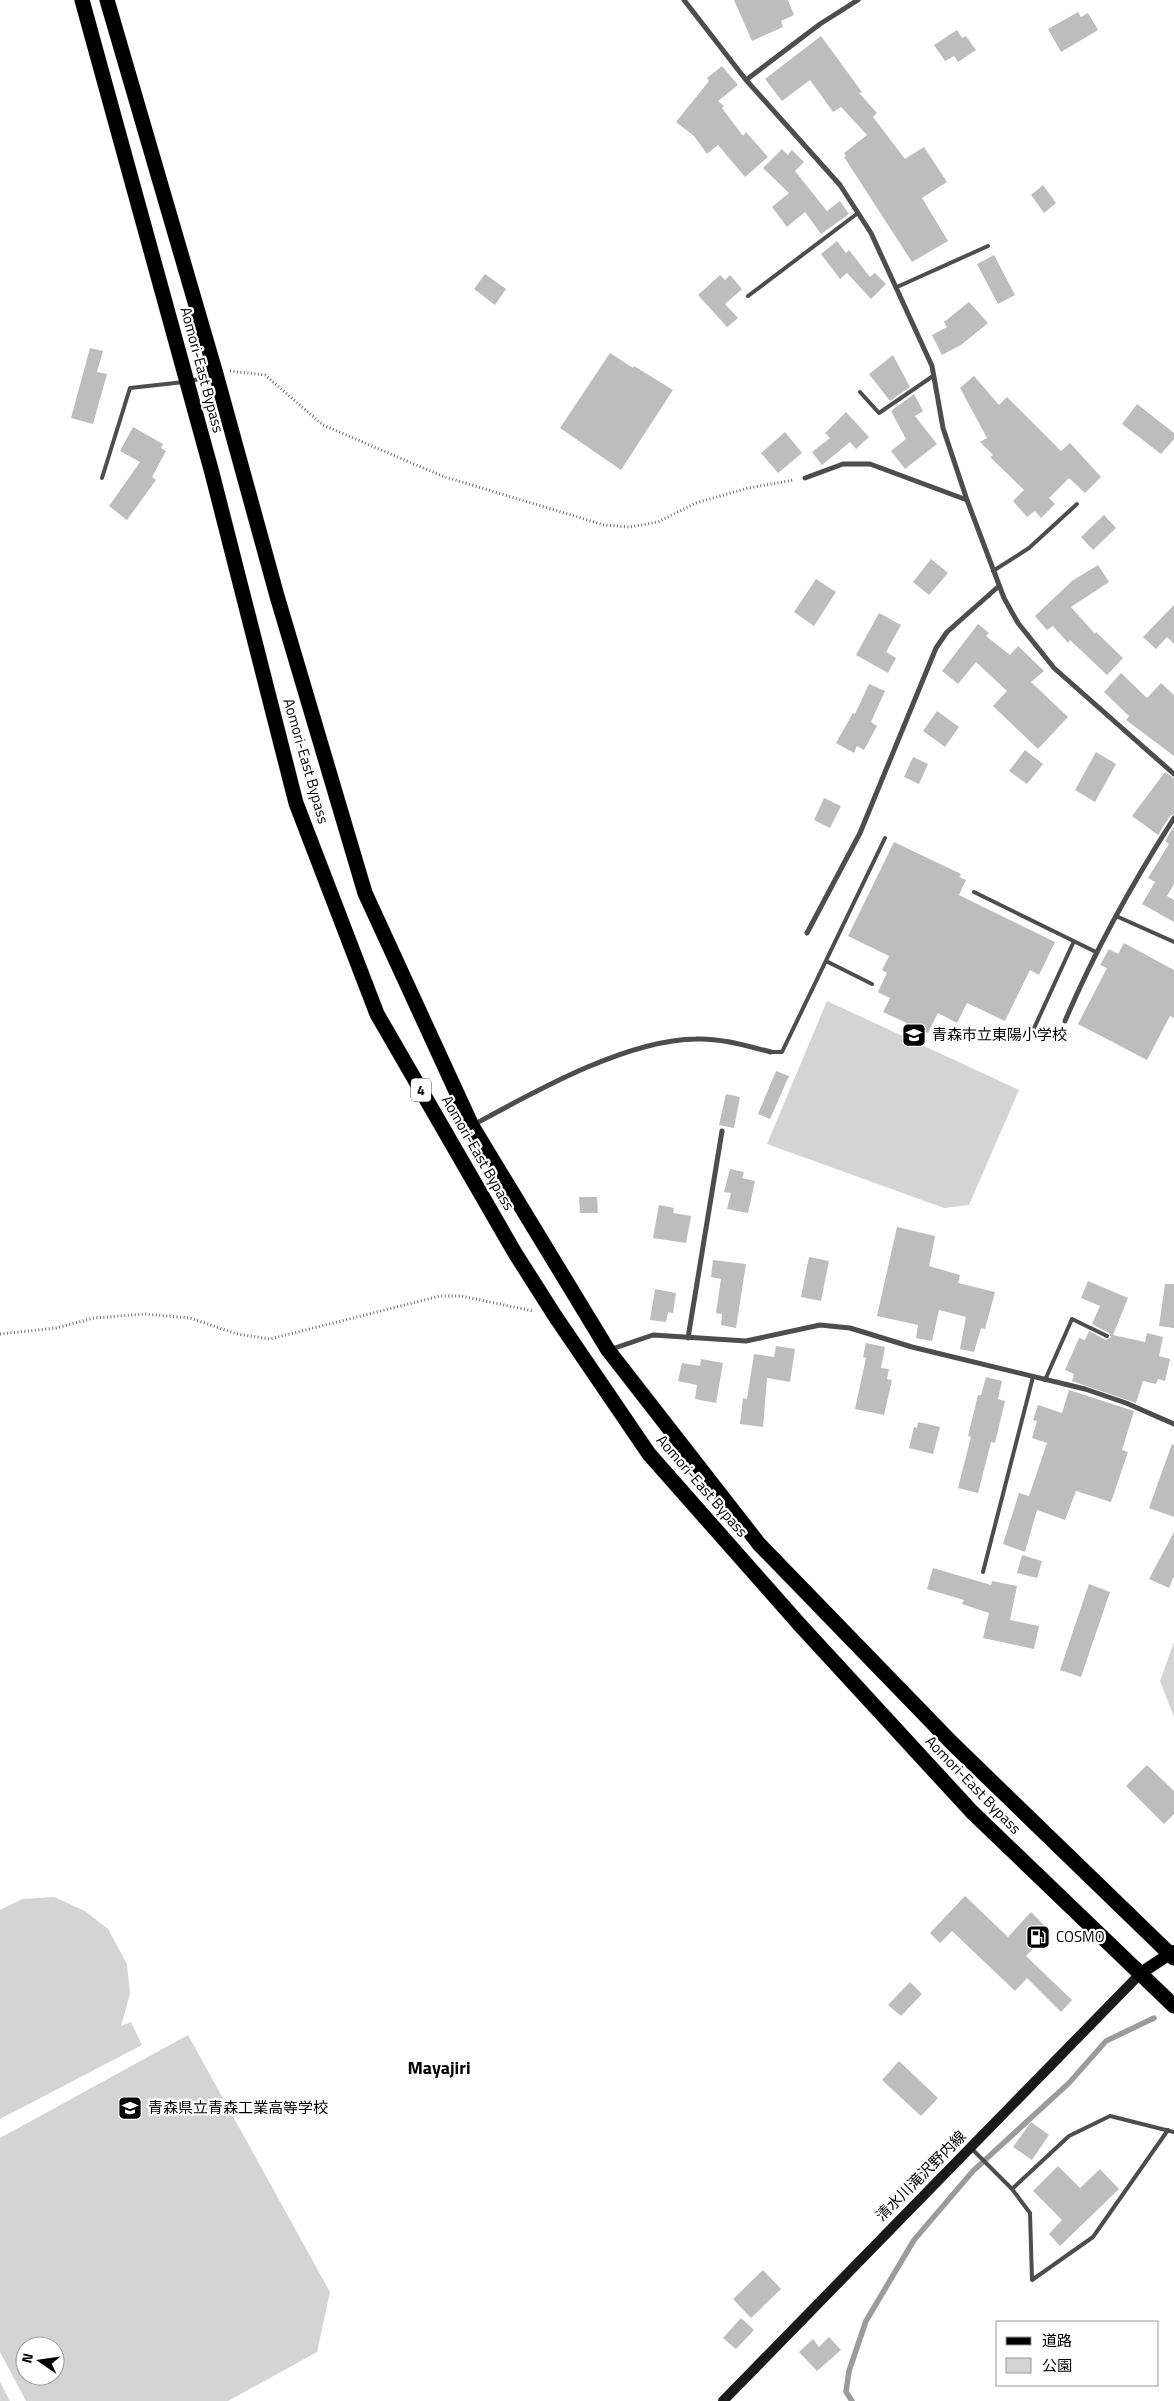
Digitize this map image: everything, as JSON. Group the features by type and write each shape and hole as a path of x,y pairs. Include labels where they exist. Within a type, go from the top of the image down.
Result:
{"highway":[{"name":"Aomori-East Bypass","path":"82,0 187,382 296,803 374,1004 515,1253 555,1316 649,1454 800,1625 972,1812 1174,2006"},
{"name":"Aomori-East Bypass","path":"107,0 216,374 277,596 365,893 472,1126 608,1350 759,1544 952,1743 1173,1955"}],"main road":[{"path":"1141,1973 1173,1955"},
{"name":"清水川滝沢野内線","path":"723,2401 1141,1973"}],"street":[{"path":"684,0 746,80 840,186 871,233 932,366 943,428 967,500 999,586 1018,623 1054,668 1174,774"},
{"path":"746,80 820,24 858,0"},
{"path":"805,478 843,464 870,464 967,500"},
{"path":"807,933 860,833 936,648 946,632 999,586"},
{"path":"1065,1021 1096,952 1174,818"},
{"path":"472,1126 570,1075 659,1043 680,1040 716,1040 771,1052"},
{"path":"688,1338 722,1131"},
{"path":"608,1350 653,1335 746,1341 820,1324 850,1328 912,1347 1085,1389 1126,1403 1174,1424"}],"lane":[{"path":"748,296 858,213"},
{"path":"897,287 988,246"},
{"path":"102,478 130,388 187,382 216,374"},
{"path":"860,392 879,413 933,376"},
{"path":"993,571 1029,548 1077,504"},
{"path":"771,1052 782,1052 885,838"},
{"path":"974,892 1096,952"},
{"path":"1116,916 1174,942"},
{"path":"1030,1037 1074,942"},
{"path":"826,961 872,984"},
{"path":"1045,1380 1072,1319 1107,1336"},
{"path":"984,1572 1032,1377"},
{"path":"1012,2189 1069,2136 1110,2116 1174,2132"},
{"path":"971,2147 1012,2189 1030,2212 1032,2280 1093,2237 1168,2130"}],"path":[{"path":"216,374 232,371 265,375 323,425 442,476 604,525 628,527 658,522 696,503 739,491 805,478"},
{"path":"0,1334 56,1328 94,1318 144,1314 190,1318 237,1334 270,1339 440,1296 461,1296 555,1316"}],"green space":[{"path":"827,1001 1019,1090 969,1205 944,1208 767,1144"},
{"path":"1174,1642 1174,1717 1160,1681"},
{"path":"54,1897 85,1911 108,1929 127,1964 130,1994 121,2026 131,2022 142,2045 0,2119 0,1910 22,1899"},
{"path":"188,2035 330,2292 317,2352 228,2401 26,2401 18,2386 65,2386 65,2336 15,2336 15,2380 0,2352 0,2138"},
{"path":"0,2382 10,2401 0,2401"}],"building":[{"path":"734,0 788,0 794,15 781,21 783,27 752,41"},
{"path":"1078,12 1081,17 1088,13 1098,30 1061,52 1048,29"},
{"path":"957,30 962,38 966,36 976,50 958,62 954,56 945,61 934,45"},
{"path":"821,36 862,92 859,93 877,113 873,117 905,159 924,147 947,182 922,198 948,241 912,262 844,157 846,156 844,153 867,135 841,107 833,112 810,80 782,101 765,79"},
{"path":"722,66 738,85 718,101 724,106 722,108 743,136 746,132 768,157 745,177 718,145 707,154 694,136 676,122 709,81 707,78"},
{"path":"782,149 788,155 792,150 804,162 795,171 827,211 840,201 849,214 821,234 805,212 787,227 772,207 789,193 763,168"},
{"path":"1043,185 1056,203 1044,213 1031,195"},
{"path":"837,241 846,253 849,250 870,277 875,273 886,284 871,299 847,273 840,279 821,254"},
{"path":"994,255 1015,295 998,304 977,264"},
{"path":"485,274 506,289 495,305 474,289"},
{"path":"720,275 725,280 730,275 742,289 725,304 738,318 727,327 698,295"},
{"path":"969,302 988,323 961,345 942,355 932,335 947,327 944,322"},
{"path":"90,348 103,351 97,372 107,374 93,424 71,418"},
{"path":"610,353 673,390 621,470 560,428"},
{"path":"893,355 910,387 890,401 869,374"},
{"path":"974,376 999,405 1007,397 1061,451 1070,443 1101,477 1085,493 1069,478 1049,498 1055,504 1041,518 1035,511 1027,517 1013,501 1024,490 990,457 993,455 980,442 987,438 960,388"},
{"path":"914,394 923,411 915,416 937,444 905,469 891,451 906,439 891,411"},
{"path":"1137,404 1174,433 1174,439 1161,454 1122,424"},
{"path":"846,412 869,437 856,449 850,442 822,465 812,452 830,438 825,433"},
{"path":"133,427 163,444 161,448 166,451 152,477 156,480 127,520 109,506 140,462 120,451"},
{"path":"785,432 802,453 778,473 761,453"},
{"path":"1104,515 1116,528 1093,550 1081,537"},
{"path":"931,559 948,573 929,595 913,582"},
{"path":"1098,565 1109,582 1071,607 1095,634 1096,632 1123,658 1107,675 1070,640 1068,643 1053,626 1047,630 1035,616 1072,581"},
{"path":"816,579 836,592 814,626 794,612"},
{"path":"1174,605 1174,644 1167,637 1156,649 1143,637"},
{"path":"879,613 901,625 886,652 896,658 888,673 856,655"},
{"path":"978,624 989,633 986,636 1010,655 1018,646 1044,671 1031,682 1068,717 1038,749 993,706 1007,691 976,662 958,684 942,671"},
{"path":"1121,673 1147,698 1161,683 1174,695 1174,756 1126,720 1129,716 1104,692"},
{"path":"869,684 885,691 871,722 877,726 864,750 857,746 854,753 836,743 853,713 855,714"},
{"path":"937,711 959,727 945,747 923,731"},
{"path":"1025,750 1043,764 1027,784 1009,771"},
{"path":"1096,752 1116,764 1095,802 1075,790"},
{"path":"913,757 928,764 919,784 904,777"},
{"path":"1165,772 1174,778 1174,814 1170,816 1158,835 1132,816"},
{"path":"824,798 841,806 830,828 814,820"},
{"path":"1174,826 1174,884 1167,896 1174,900 1174,922 1142,904 1155,882 1148,878 1169,844 1165,841"},
{"path":"894,842 961,874 959,877 966,880 959,895 1055,942 1039,975 1030,970 1005,1021 967,1003 957,1023 938,1013 928,1033 883,1012 890,998 878,992 887,973 882,970 889,956 848,936"},
{"path":"1124,943 1174,970 1174,1018 1170,1016 1147,1060 1078,1024 1107,968 1100,965 1109,949 1118,954"},
{"path":"776,1071 789,1076 770,1119 758,1114"},
{"path":"726,1094 740,1097 734,1128 719,1125"},
{"path":"730,1169 744,1172 742,1178 755,1181 748,1213 727,1209 731,1193 724,1192"},
{"path":"579,1197 597,1197 598,1213 580,1213"},
{"path":"659,1205 674,1208 673,1213 691,1216 686,1243 653,1238"},
{"path":"897,1227 935,1236 929,1266 960,1275 958,1283 995,1292 985,1329 981,1328 974,1352 960,1349 966,1317 939,1310 932,1341 916,1338 918,1325 877,1316"},
{"path":"809,1257 829,1261 821,1301 801,1297"},
{"path":"713,1260 746,1264 736,1328 721,1325 722,1314 716,1313 721,1279 711,1277"},
{"path":"1088,1281 1128,1298 1113,1335 1145,1342 1147,1333 1163,1337 1159,1356 1170,1359 1165,1381 1158,1379 1156,1384 1143,1381 1136,1403 1072,1381 1074,1374 1065,1370 1079,1338 1085,1340 1089,1331 1106,1340 1111,1337 1109,1333 1092,1324 1100,1306 1081,1298"},
{"path":"1165,1284 1174,1284 1174,1328 1159,1326"},
{"path":"655,1289 676,1293 673,1313 668,1312 666,1322 650,1320"},
{"path":"866,1343 885,1347 881,1368 889,1369 887,1379 892,1380 884,1415 855,1409 866,1358 863,1357"},
{"path":"776,1346 795,1349 790,1382 767,1378 763,1427 740,1424 743,1398 747,1399 754,1354 774,1357"},
{"path":"701,1359 723,1363 716,1403 695,1399 697,1385 678,1381 682,1363 700,1366"},
{"path":"986,1377 1002,1381 998,1399 1005,1401 995,1443 991,1442 978,1493 958,1488 971,1437 968,1436 978,1395 981,1395"},
{"path":"1069,1390 1134,1411 1122,1450 1128,1452 1111,1502 1076,1491 1065,1520 1037,1510 1025,1552 1003,1544 1019,1493 1029,1496 1047,1443 1032,1438 1037,1421 1033,1420 1038,1405 1062,1413"},
{"path":"918,1422 940,1427 933,1454 909,1448 914,1427 917,1428"},
{"path":"1172,1444 1174,1445 1174,1517 1149,1508"},
{"path":"1174,1532 1174,1576 1169,1588 1149,1579"},
{"path":"1022,1555 1042,1561 1037,1578 1017,1573"},
{"path":"933,1568 991,1585 992,1581 1017,1586 1010,1620 1039,1626 1034,1649 983,1638 989,1613 962,1604 964,1600 927,1589"},
{"path":"1089,1584 1110,1592 1081,1677 1060,1670"},
{"path":"1147,1765 1174,1791 1174,1814 1164,1824 1126,1786"},
{"path":"965,1896 1008,1937 1031,1912 1050,1931 1026,1956 1072,2000 1061,2012 1027,1978 1015,1991 952,1931 940,1943 930,1933"},
{"path":"910,1982 922,1994 901,2016 888,2005"},
{"path":"899,2061 938,2098 921,2116 882,2080"},
{"path":"1031,2122 1049,2135 1032,2160 1013,2147"},
{"path":"1058,2166 1080,2188 1100,2169 1119,2189 1060,2246 1049,2234 1062,2220 1033,2191"},
{"path":"763,2270 781,2289 751,2318 733,2299"},
{"path":"741,2318 754,2330 736,2349 723,2338"},
{"path":"829,2337 841,2350 817,2371 799,2352 813,2339 819,2347"}],"waterway":[{"path":"852,2401 846,2392 849,2371 866,2321 914,2240 973,2171 1069,2083 1106,2041 1154,2018"}],"place":[{"name":"青森市立東陽小学校","path":"914,1035"},
{"name":"COSMO","path":"1038,1937"},
{"name":"青森県立青森工業高等学校","path":"130,2108"}],"district":[{"name":"Mayajiri","path":"439,2068"}]}
